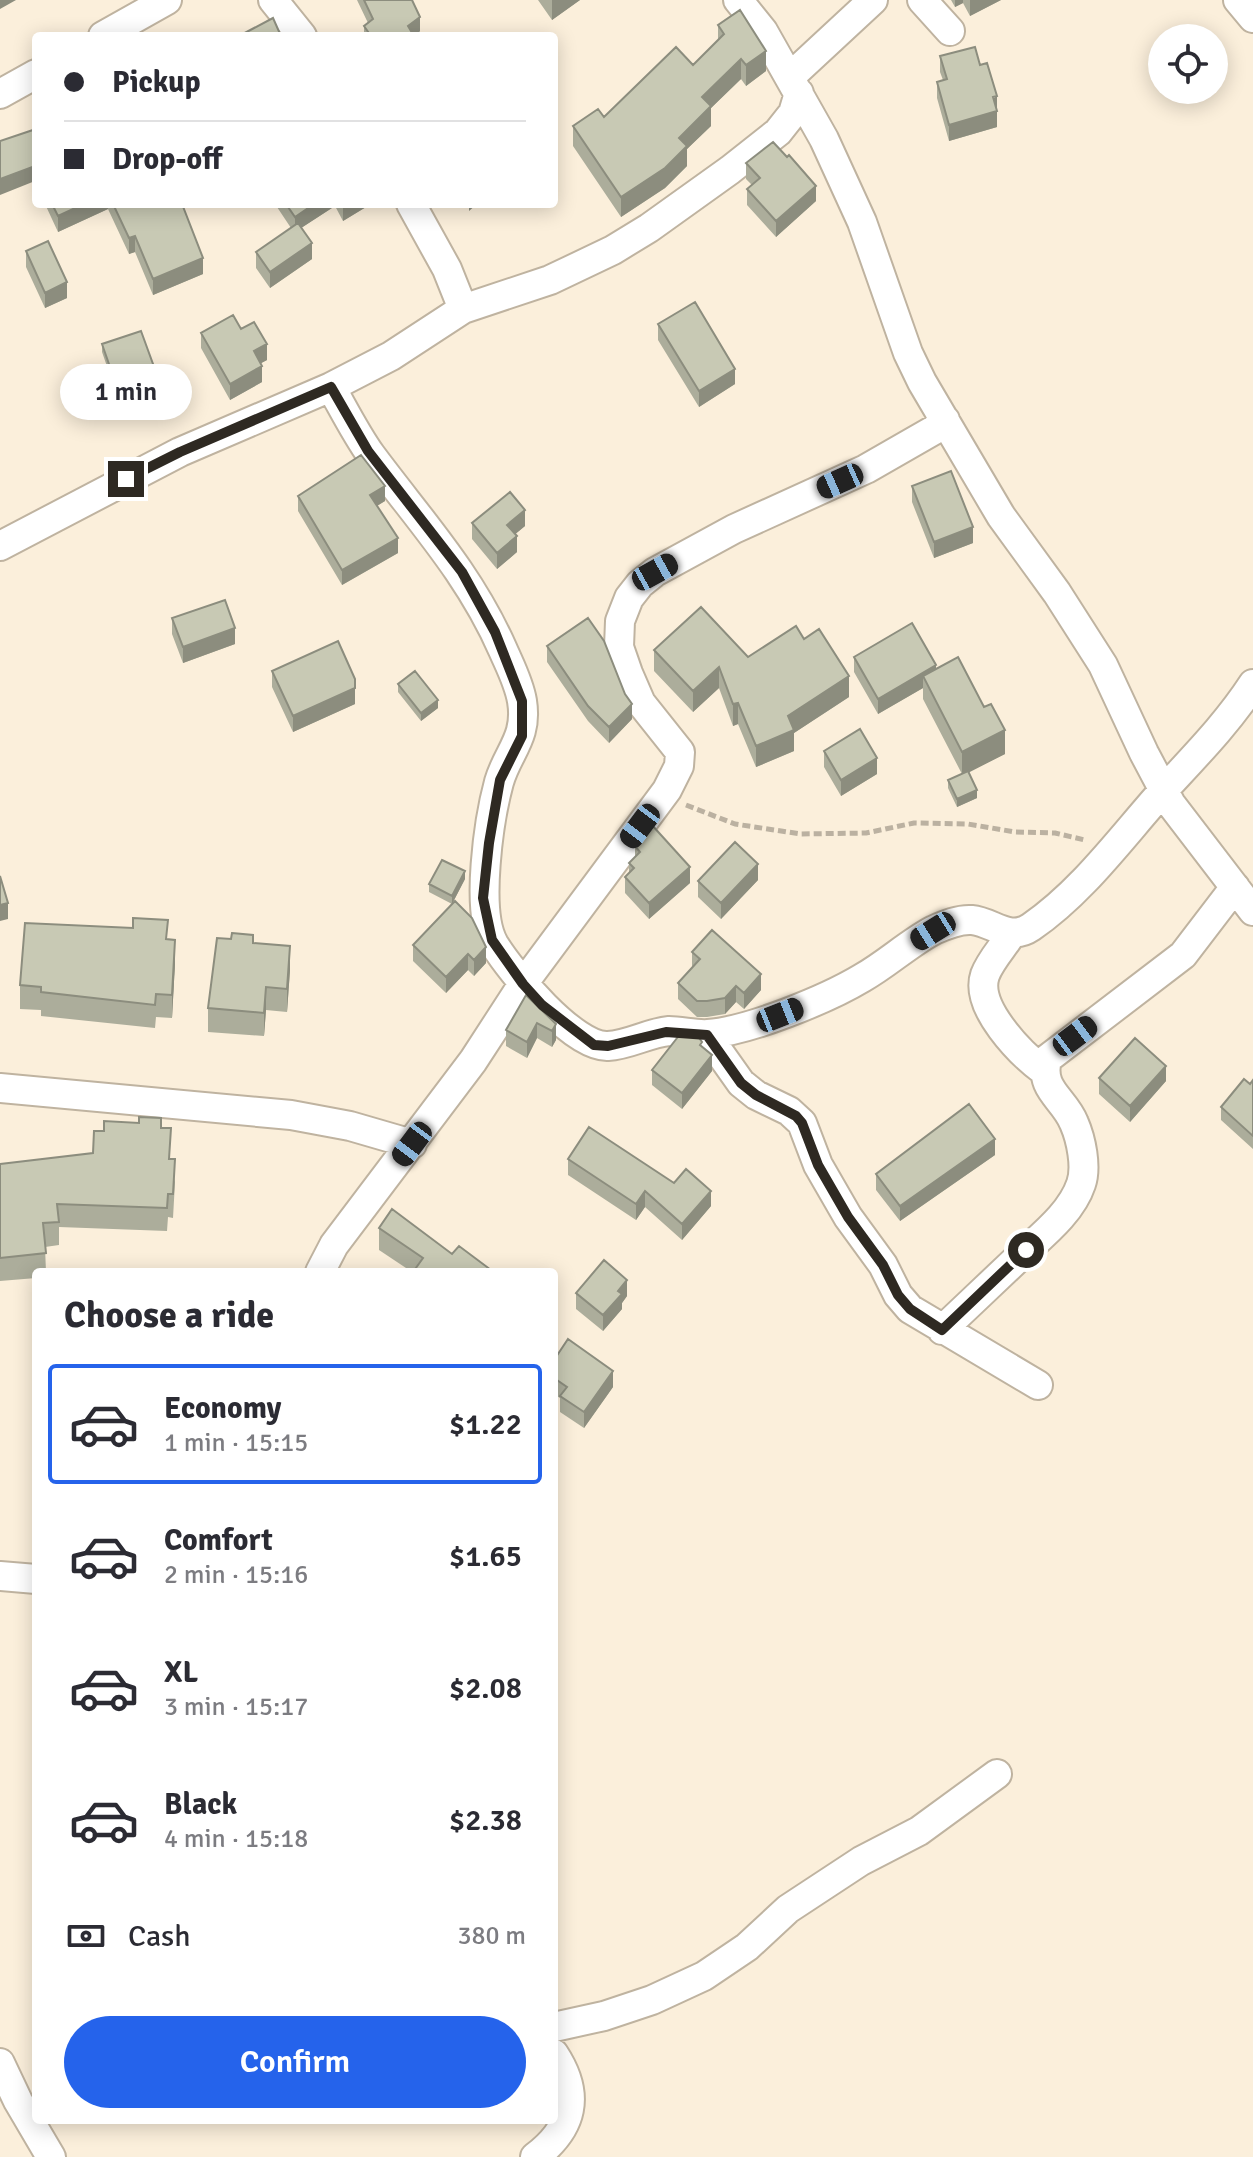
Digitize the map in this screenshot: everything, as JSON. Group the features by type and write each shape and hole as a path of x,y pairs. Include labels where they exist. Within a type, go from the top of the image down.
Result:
{"street":[{"path":"110,32 167,0"},
{"path":"273,0 299,32"},
{"path":"738,0 763,31 794,85 862,222 908,353 922,382 1001,516 1057,593 1103,665 1144,753 1183,821 1253,911"},
{"path":"0,546 180,452 331,387 391,356 463,309 524,290 573,270 649,228 778,132 793,113 794,85 873,0"},
{"path":"922,0 950,31"},
{"path":"2,90 32,76"},
{"path":"413,208 447,269 463,309"},
{"path":"331,387 368,451 462,572 495,632 515,677 522,701 522,736 500,780 483,898 492,940 542,1005 594,1045 608,1046 666,1032 707,1035 780,1015 859,980 933,931 955,922 976,920 1012,933 1023,932 1061,902 1113,848 1210,742 1253,684"},
{"path":"322,1268 334,1245 473,1061 523,984 667,790 679,766 680,752 641,703 619,647 620,621 629,598 655,572 734,529 866,469 925,436 945,420"},
{"path":"942,1330 1047,1231 1082,1182 1081,1152 1074,1122 1048,1086 1044,1071 1047,1059 1183,955 1235,887"},
{"path":"1012,933 985,976 984,991 989,1007 1012,1042 1026,1058 1044,1071"},
{"path":"707,1035 741,1083 756,1095 796,1116 802,1123 818,1165 848,1217 910,1309 1038,1385"},
{"path":"0,1088 291,1115 350,1126 412,1144"},
{"path":"0,1576 32,1579"},
{"path":"558,2026 604,2016 652,2000 704,1976 747,1947 788,1909 861,1861 919,1831 997,1774"},
{"path":"538,2156 550,2146 567,2123 572,2100 565,2071 558,2060"},
{"path":"0,2063 32,2111"},
{"path":"40,2124 51,2157"}],"path":[{"path":"667,790 685,804 735,824 769,830 836,835 866,833 914,823 968,824 1015,832 1055,833 1113,848"}],"building":[{"path":"364,0 412,0 420,17 408,26 412,32 368,32 364,26 373,19"},
{"path":"740,10 766,51 746,65 741,59 702,97 711,106 679,138 687,146 665,168 621,197 573,126 598,109 604,117 676,47 693,65 724,34 718,25"},
{"path":"273,18 279,32 247,32"},
{"path":"975,47 980,65 987,63 997,96 993,97 997,111 949,125 937,82 947,79 940,56"},
{"path":"32,130 32,167 0,179 0,141"},
{"path":"773,142 816,186 776,221 747,189 760,178 746,163"},
{"path":"54,208 75,208 58,216"},
{"path":"115,208 184,208 203,258 153,279 135,236 129,238"},
{"path":"289,208 308,208 295,217"},
{"path":"298,223 312,243 270,272 256,252"},
{"path":"48,241 67,282 45,293 26,251"},
{"path":"695,302 735,369 699,391 658,324"},
{"path":"233,315 241,329 254,322 267,344 254,351 262,366 230,384 201,333"},
{"path":"141,331 157,375 118,390 102,344"},
{"path":"361,455 385,486 370,495 398,538 342,570 298,496"},
{"path":"951,471 973,527 934,542 912,486"},
{"path":"510,492 525,510 507,525 517,536 497,553 472,523"},
{"path":"225,600 235,628 183,647 172,618"},
{"path":"701,607 748,657 796,626 804,639 819,629 849,676 788,716 794,730 756,746 738,703 733,704 719,667 693,691 654,650"},
{"path":"588,618 604,641 632,704 609,727 588,706 547,646"},
{"path":"912,623 936,665 878,699 854,657"},
{"path":"338,641 355,679 355,688 293,716 272,671"},
{"path":"958,657 984,707 991,704 1005,730 962,752 923,676"},
{"path":"415,671 438,700 421,713 398,684"},
{"path":"860,729 877,758 841,780 824,751"},
{"path":"968,771 977,790 957,799 948,780"},
{"path":"651,824 690,867 649,903 625,877 634,868 629,863 640,852 635,846"},
{"path":"735,842 758,864 721,903 698,881"},
{"path":"442,860 465,871 452,896 429,884"},
{"path":"0,876 8,903 0,905"},
{"path":"455,901 472,918 486,947 474,960 468,954 446,977 413,945"},
{"path":"133,918 168,920 166,939 175,940 172,995 156,994 155,1005 41,992 41,987 20,985 25,923 133,928"},
{"path":"712,930 761,974 744,993 736,986 725,998 697,1001 678,983 700,959 692,952"},
{"path":"232,933 253,935 253,943 290,946 287,989 266,987 264,1013 208,1008 217,938 231,939"},
{"path":"526,995 556,1024 552,1031 537,1023 527,1042 506,1030"},
{"path":"681,1033 697,1035 702,1042 700,1045 712,1055 682,1093 652,1070"},
{"path":"1135,1038 1166,1066 1130,1106 1099,1078"},
{"path":"1244,1079 1250,1084 1253,1080 1253,1136 1221,1107"},
{"path":"969,1104 995,1139 900,1206 876,1174"},
{"path":"139,1117 161,1118 161,1128 171,1128 169,1159 175,1159 173,1194 168,1194 167,1208 57,1204 59,1222 43,1223 46,1253 0,1258 0,1164 93,1153 94,1131 104,1131 104,1121 139,1123"},
{"path":"589,1127 674,1183 686,1169 711,1191 682,1224 645,1191 636,1204 568,1159"},
{"path":"392,1209 452,1254 459,1246 488,1268 416,1268 423,1258 379,1228"},
{"path":"604,1260 627,1280 618,1291 622,1294 603,1315 576,1293"},
{"path":"568,1339 613,1371 584,1412 560,1396 567,1387 558,1381 558,1354"}],"route":[{"path":"126,479 180,452 331,387 368,451 462,572 495,632 515,677 522,701 522,736 500,780 483,898 492,940 523,984 542,1005 594,1045 608,1046 642,1036 677,1031 707,1035 741,1083 756,1095 789,1111 802,1123 818,1165 848,1217 883,1265 898,1295 910,1309 942,1330 1026,1250"}]}
